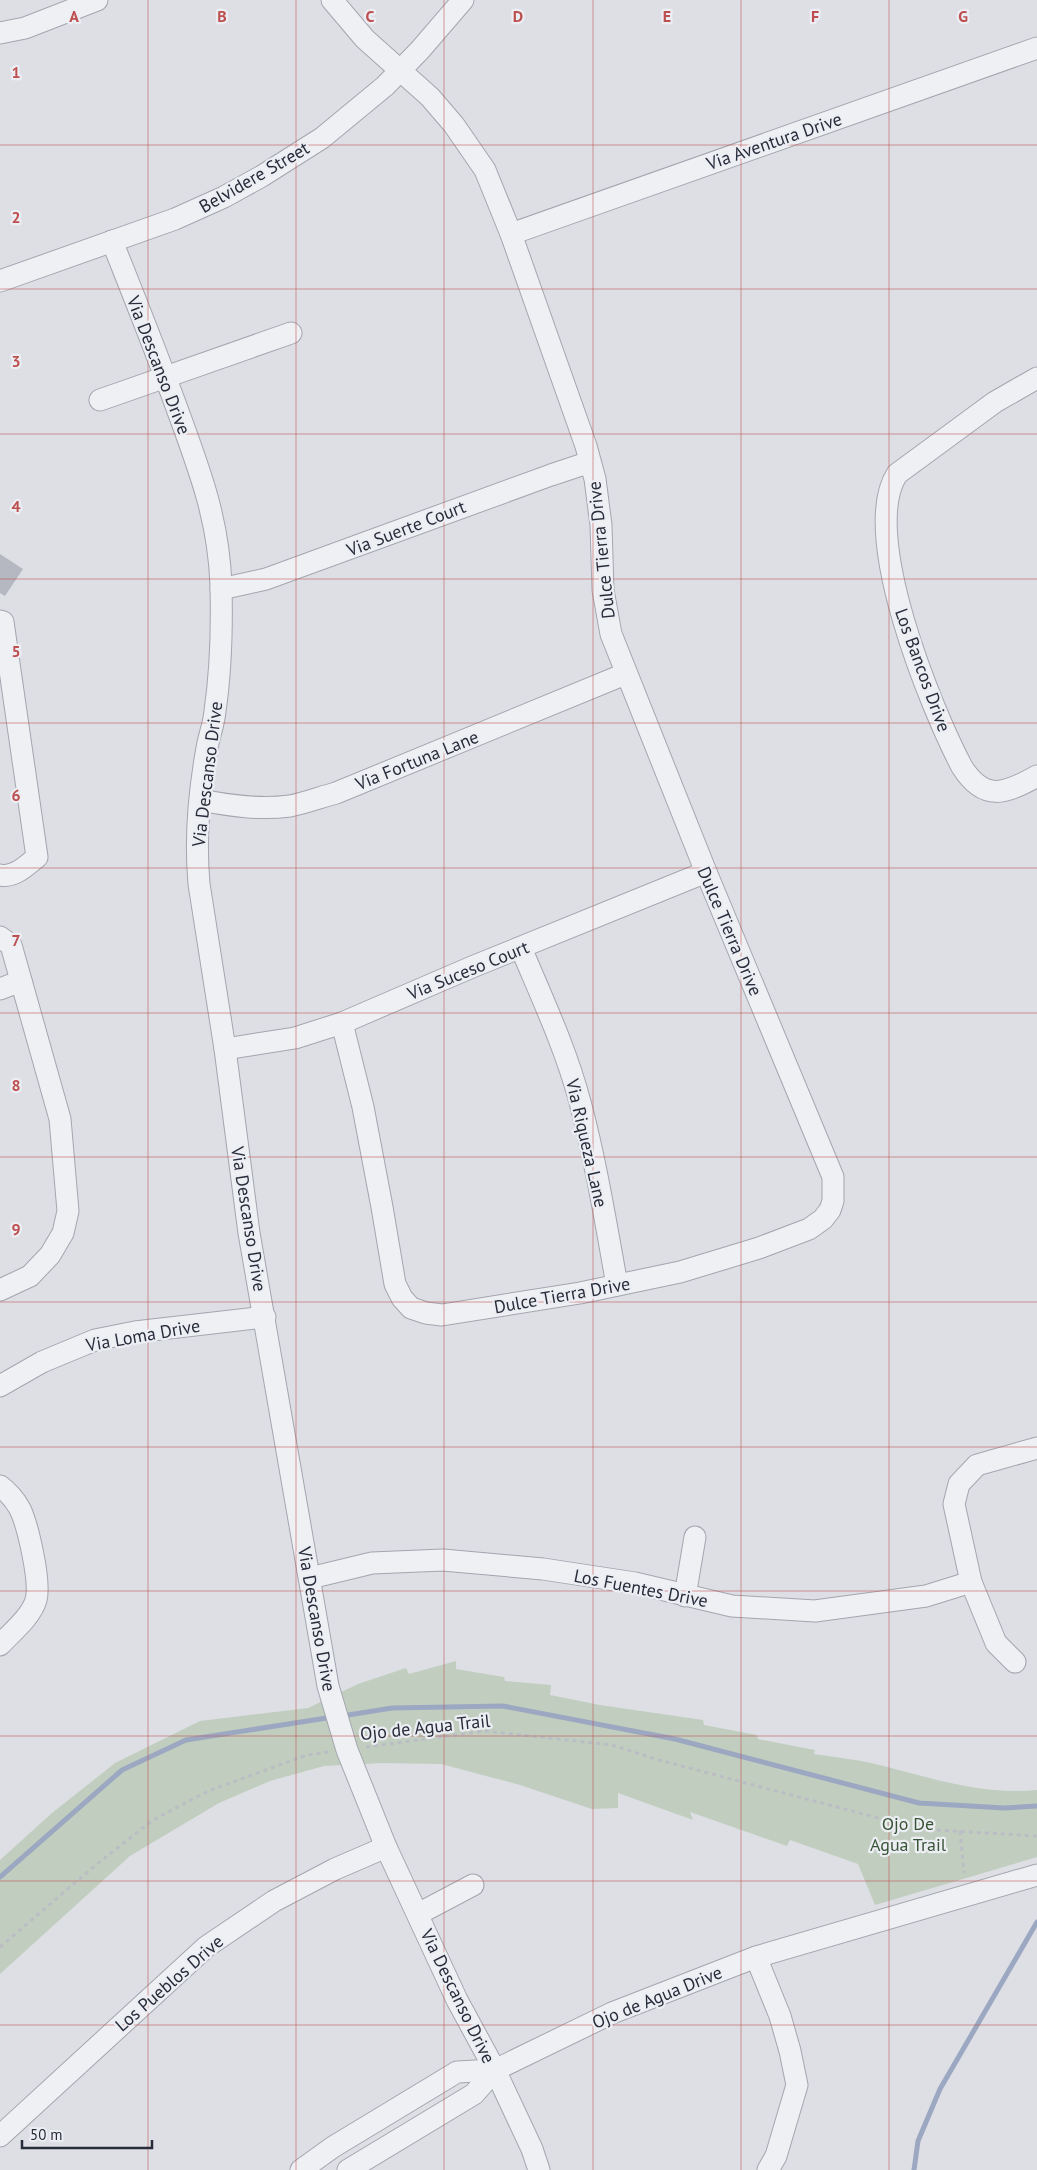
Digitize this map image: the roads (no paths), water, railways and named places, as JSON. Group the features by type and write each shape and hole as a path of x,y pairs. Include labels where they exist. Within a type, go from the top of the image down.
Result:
{"street":[{"path":"0,33 25,28 97,0"},
{"name":"Dulce Tierra Drive","path":"332,0 365,39 430,97 468,144 485,170 511,234 595,479 601,525 603,590 611,634 625,674 833,1177 833,1201 830,1210 823,1219 809,1229 760,1248 680,1272 580,1293 442,1315 412,1308 402,1298 395,1284 365,1116 347,1036 342,1023"},
{"name":"Belvidere Street","path":"0,281 199,209 262,176 322,138 385,86 463,0"},
{"name":"Via Aventura Drive","path":"511,234 1037,48"},
{"name":"Via Descanso Drive","path":"112,241 207,492 217,536 221,589 217,699 207,748 201,800 197,862 198,884 225,1049 249,1233 328,1686 344,1742 386,1847 457,2000 495,2070 532,2149 539,2170"},
{"path":"100,400 290,334"},
{"name":"Los Bancos Drive","path":"1037,378 995,402 897,474 892,482 886,502 886,524 894,579 910,644 962,767 969,778 988,792 1004,792 1037,776"},
{"name":"Via Suerte Court","path":"221,589 266,579 532,481 590,462"},
{"path":"0,621 3,622 37,857 21,870 6,876 0,875"},
{"name":"Via Fortuna Lane","path":"201,800 244,807 267,808 292,805 336,793 625,674"},
{"name":"Via Suceso Court","path":"225,1049 295,1038 342,1023 706,872"},
{"path":"0,937 11,945 60,1119 68,1211 63,1233 50,1255 30,1276 0,1290"},
{"name":"Via Riqueza Lane","path":"521,948 553,1023 580,1100 592,1151 617,1285"},
{"path":"0,990 21,981"},
{"name":"Via Loma Drive","path":"0,1386 42,1362 95,1340 135,1332 265,1317"},
{"path":"1015,1662 996,1643 970,1582 954,1504 959,1484 977,1465 1037,1448"},
{"path":"0,1486 8,1493 24,1520 38,1586 36,1601 28,1616 0,1645"},
{"path":"685,1596 695,1537"},
{"name":"Los Fuentes Drive","path":"310,1578 372,1563 443,1560 543,1569 636,1583 732,1606 815,1611 926,1596 970,1582"},
{"name":"Los Pueblos Drive","path":"0,2136 206,1947 274,1901 335,1869 386,1847"},
{"name":"Ojo de Agua Drive","path":"301,2170 334,2147 456,2072 495,2070 612,2013 756,1957 1037,1875"},
{"path":"418,1914 473,1885"},
{"path":"756,1957 780,2016 797,2085 776,2156 768,2170"},
{"path":"334,2147 348,2170 474,2094 495,2070"}],"waterway":[{"path":"342,1716 392,1708 503,1706 675,1739 919,1803 1004,1808 1037,1806"},
{"path":"0,1877 122,1770 186,1740 333,1717"},
{"path":"914,2170 918,2141 940,2089 1037,1922"}],"park label":[{"name":"Ojo De Agua Trail","path":"908,1834"}]}
